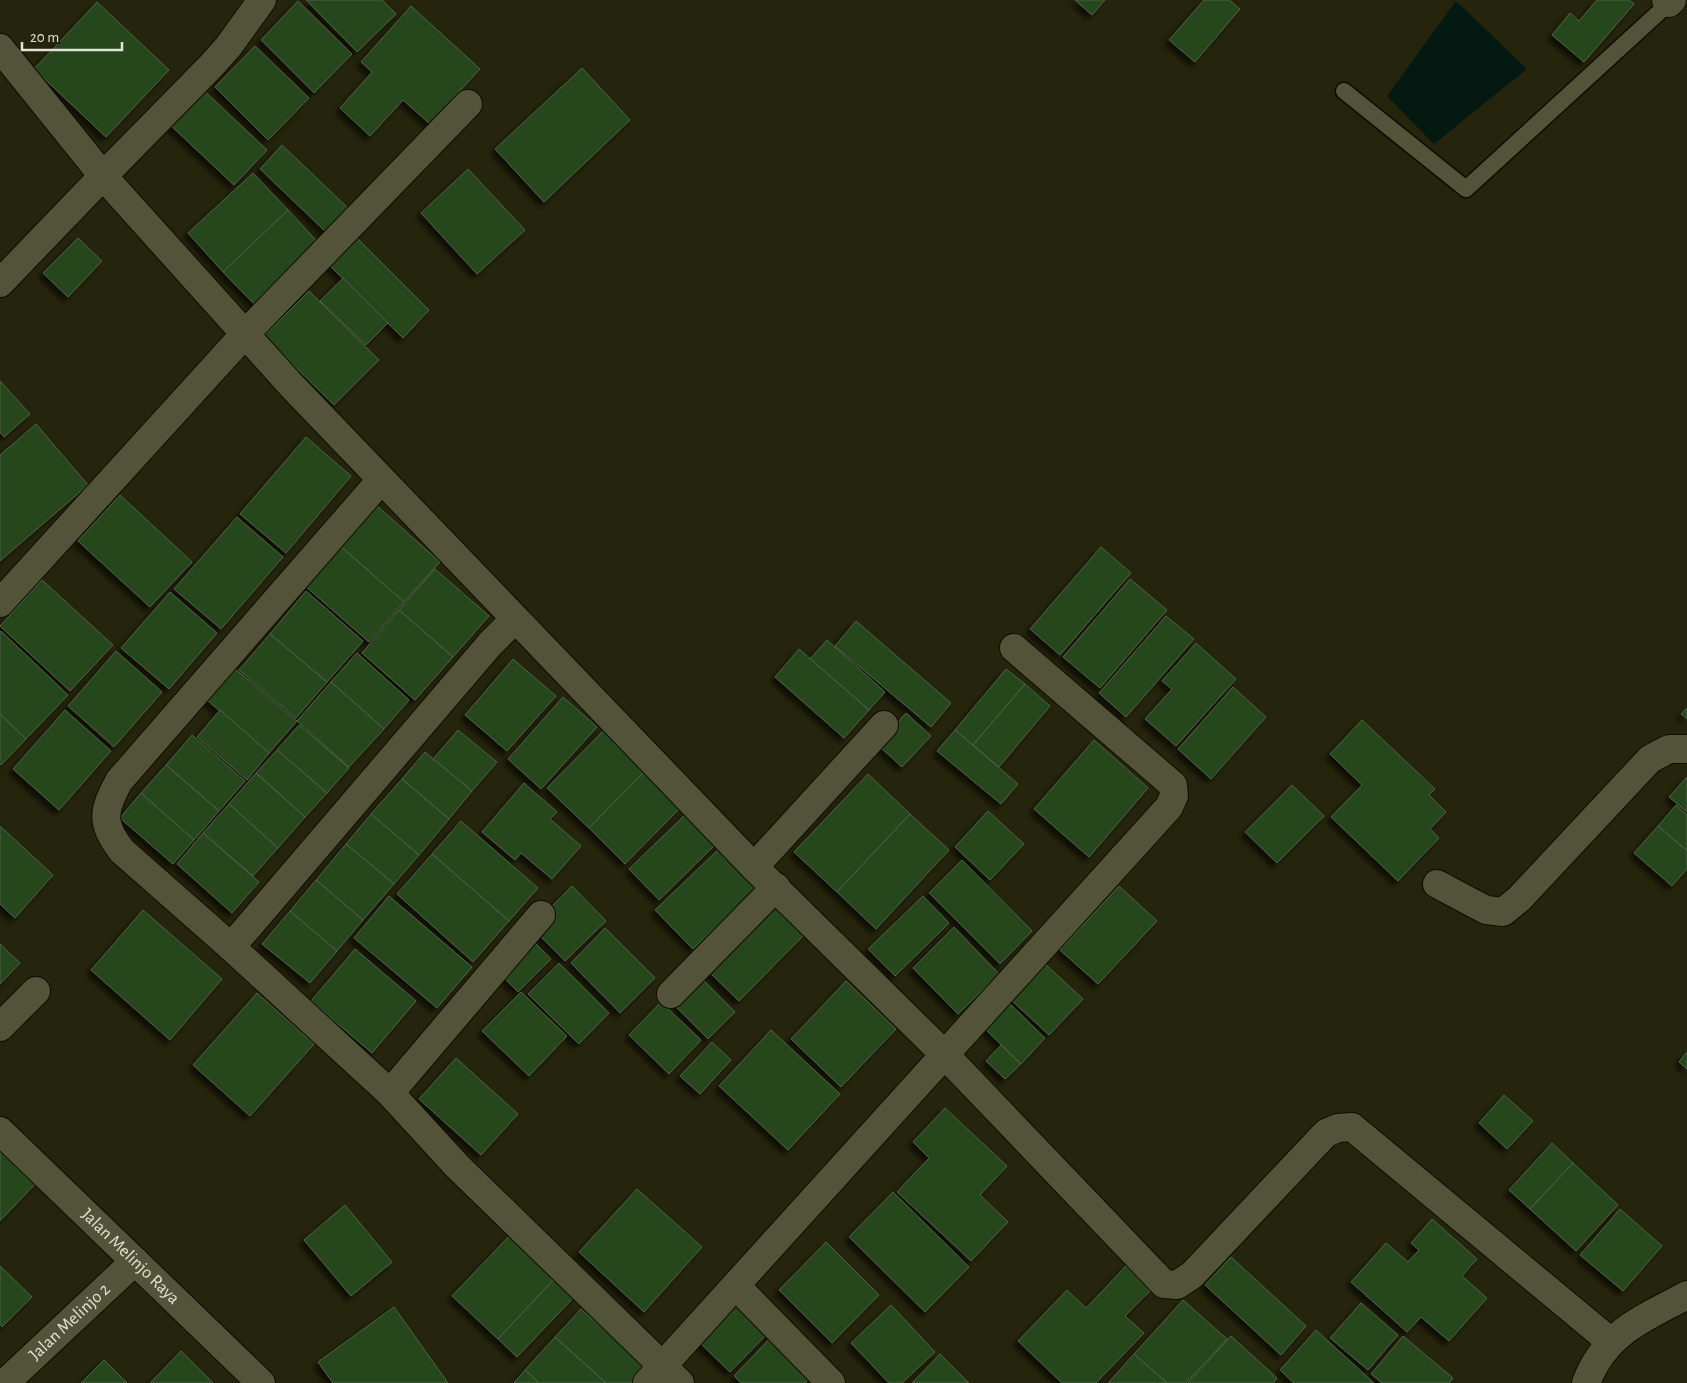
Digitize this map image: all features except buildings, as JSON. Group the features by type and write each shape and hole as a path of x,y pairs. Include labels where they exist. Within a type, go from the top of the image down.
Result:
{"street":[{"path":"0,283 211,66 228,47 262,0"},
{"path":"0,48 103,176 244,335 754,867 946,1055 1164,1284 1177,1285 1192,1275 1326,1134 1338,1128 1352,1127 1611,1342"},
{"path":"0,603 244,335 468,104"},
{"path":"381,480 119,781 108,802 106,821 112,838 122,851 231,947 390,1093 457,1166 664,1377 736,1286 1169,807 1174,796 1173,785 1014,648"},
{"path":"231,947 515,618"},
{"path":"754,867 884,725"},
{"path":"1438,884 1486,910 1504,912 1650,759 1669,749 1687,749"},
{"path":"671,994 776,887"},
{"path":"390,1093 541,915"},
{"path":"0,1027 36,991"},
{"name":"Jalan Melinjo Raya","path":"0,1131 261,1383"},
{"name":"Jalan Melinjo 2","path":"5,1383 135,1261"},
{"path":"736,1286 831,1383"},
{"path":"1586,1383 1590,1373 1611,1342 1640,1320 1687,1294"}],"lane":[{"path":"1344,91 1466,189 1669,1"}],"shaded area":[{"path":"1456,1 1527,69 1434,144 1387,96"}]}
